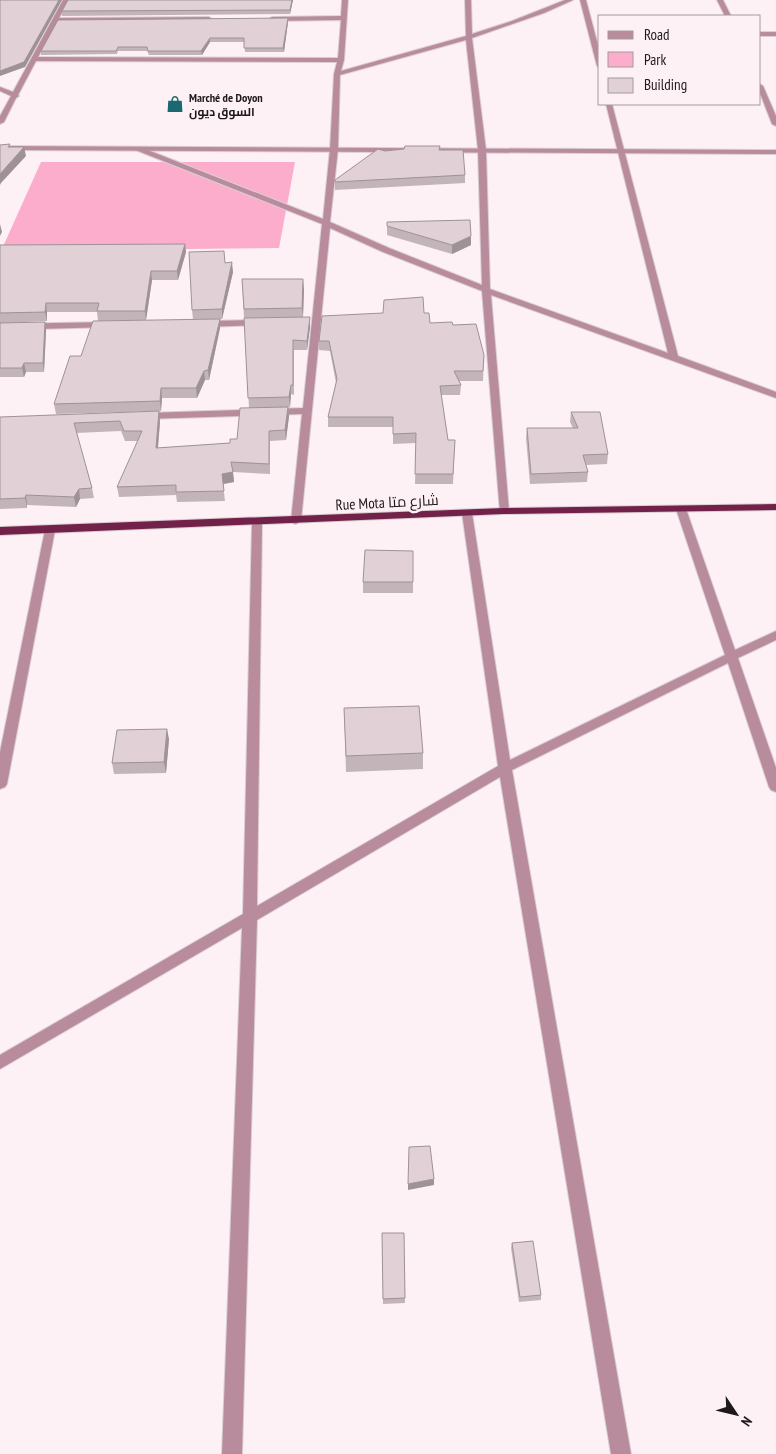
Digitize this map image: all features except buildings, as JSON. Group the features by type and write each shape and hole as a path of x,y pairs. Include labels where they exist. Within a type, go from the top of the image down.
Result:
{"highway":[{"name":"Rue Mota شارع متا","path":"0,531 257,523 504,511 776,506"}],"street":[{"path":"0,122 16,96 66,0"},
{"path":"296,521 307,411 311,322 326,223 334,149 337,74 341,60 345,0"},
{"path":"468,0 469,36 482,150 486,290 504,511"},
{"path":"337,74 469,36 548,10 570,0"},
{"path":"583,0 598,58"},
{"path":"720,0 728,15"},
{"path":"264,19 343,18"},
{"path":"54,20 214,19"},
{"path":"761,34 776,34"},
{"path":"36,58 341,60"},
{"path":"761,88 776,124"},
{"path":"0,89 16,96"},
{"path":"609,105 674,358"},
{"path":"0,148 776,152"},
{"path":"137,149 326,223 386,250 486,290 776,395"},
{"path":"198,324 267,323"},
{"path":"0,327 119,325"},
{"path":"139,417 307,411"},
{"path":"681,509 730,658 776,787"},
{"path":"467,513 504,768 621,1454"},
{"path":"232,1454 250,918 257,523"},
{"path":"0,784 50,530"},
{"path":"0,1063 504,768 776,635"}],"green space":[{"path":"41,162 295,162 279,248 1,251"}],"place":[{"name":"Marché de Doyon السوق ديون","path":"175,104"}]}
